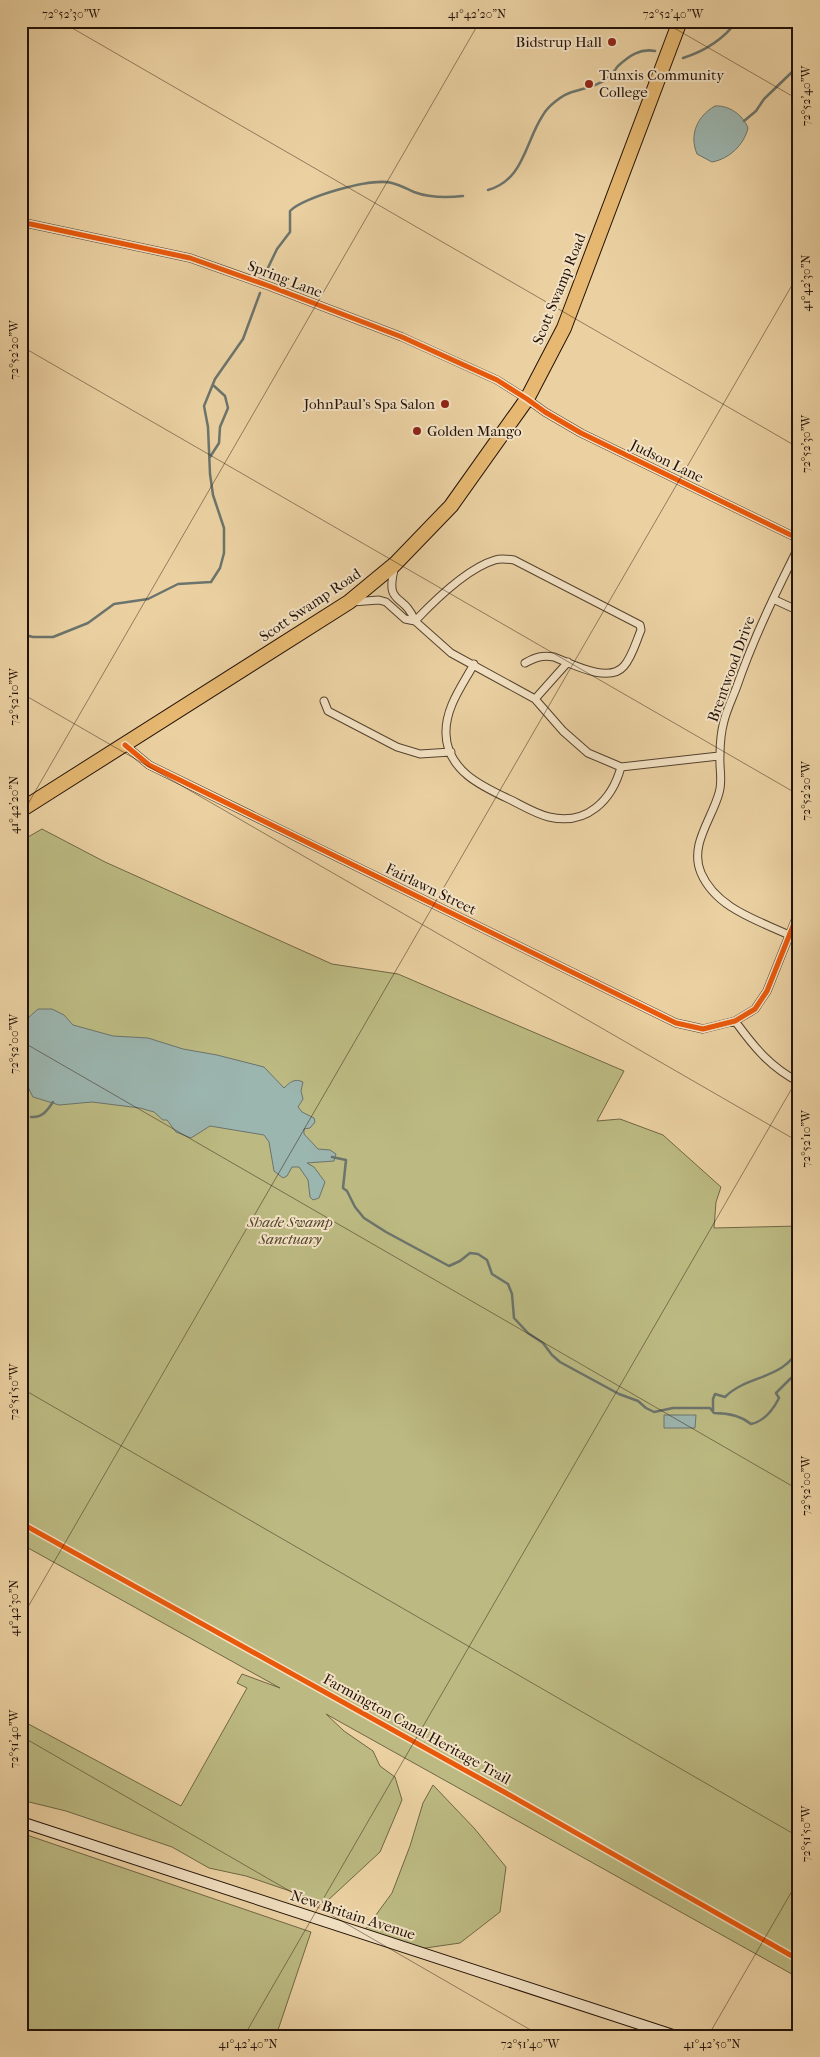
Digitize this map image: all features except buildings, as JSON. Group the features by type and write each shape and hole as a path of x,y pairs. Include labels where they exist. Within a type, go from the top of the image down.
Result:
{"highway":[{"name":"Scott Swamp Road","path":"21,810 349,602 395,564 451,506 527,399 564,328 680,21"}],"street":[{"name":"Spring Lane","path":"21,222 190,258 237,274 402,338 497,380 527,399"},
{"name":"Judson Lane","path":"527,399 545,412 582,433 799,539"},
{"name":"Brentwood Drive","path":"789,935 736,910 724,902 707,884 700,871 698,857 700,842 722,783 720,756 724,722 750,648 799,546"},
{"path":"415,621 444,593 480,567 496,559 514,560 640,625 641,630 626,664 616,672 603,674 546,655 538,656 525,663"},
{"path":"395,564 390,583 391,590 412,612 415,621"},
{"path":"773,599 799,610"},
{"path":"349,602 378,600 386,602 405,619 415,621 452,653 535,699 563,731 588,753 621,767 720,756"},
{"path":"535,699 568,662"},
{"path":"474,664 453,703 446,735 451,752 463,772 479,785 539,814 562,819 585,814 604,801 617,781 621,767"},
{"path":"324,701 328,711 397,747 420,754 451,752"},
{"name":"Fairlawn Street","path":"125,745 149,765 676,1024 703,1029 735,1022"},
{"path":"799,911 768,991 755,1009 735,1022 752,1045 779,1072 799,1082"},
{"name":"New Britain Avenue","path":"21,1822 676,2036"}],"green space":[{"name":"Shade Swamp Sanctuary","path":"42,829 105,862 332,964 398,974 624,1071 597,1121 620,1119 663,1135 721,1187 716,1202 714,1228 799,1226 799,1978 326,1714 344,1731 373,1751 380,1766 395,1777 402,1800 380,1852 325,1903 246,1876 209,1868 172,1847 66,1811 21,1800 21,1720 181,1806 247,1688 237,1683 242,1674 280,1688 21,1544 21,841"},
{"path":"433,1785 474,1828 506,1867 500,1912 460,1943 412,1950 362,1934 392,1893 410,1846 423,1803"},
{"path":"21,1833 311,1932 278,2030 283,2033 283,2036 21,2036"}],"water":[{"path":"715,106 725,107 735,112 743,119 748,128 743,140 735,150 724,158 712,162 697,154 694,133 703,115"},
{"path":"38,1009 52,1009 64,1015 73,1025 113,1036 148,1038 183,1049 217,1055 264,1067 284,1088 293,1081 303,1082 301,1091 303,1099 298,1107 302,1112 314,1118 315,1122 310,1128 304,1129 304,1134 318,1149 330,1150 336,1154 334,1161 307,1163 314,1167 325,1182 319,1198 313,1200 310,1197 308,1180 299,1167 292,1167 287,1176 283,1178 274,1171 269,1142 264,1135 210,1126 191,1138 176,1132 167,1120 163,1120 154,1112 140,1108 92,1102 59,1105 33,1097 22,1069 20,1048 23,1029 27,1020"},
{"path":"664,1415 696,1415 695,1428 664,1428"}],"waterway":[{"path":"683,58 713,44 726,34 737,21"},
{"path":"488,190 500,185 516,169 543,115 556,101 568,93 601,82 631,56 644,51 655,51"},
{"path":"744,121 756,111 764,99 791,73 799,62"},
{"path":"264,276 277,249 290,232 290,211 323,194 355,186 383,182 395,184 426,195 444,197 463,196"},
{"path":"21,634 33,637 53,637 88,623 114,604 148,599 178,584 211,582 220,568 224,553 224,528 213,495 208,427 204,406 215,379 243,339 260,293"},
{"path":"210,457 219,443 220,427 228,408 225,396 213,385"},
{"path":"31,1117 41,1115 53,1102"},
{"path":"332,1157 346,1160 343,1188 347,1191 355,1207 364,1218 449,1266 460,1261 470,1253 478,1254 487,1260 492,1274 508,1284 512,1294 514,1318 528,1333 543,1343 552,1355 560,1362 619,1394 638,1401 654,1412 673,1408 710,1408 714,1413 734,1415 743,1418 751,1424 756,1423 774,1407 779,1398 776,1393 799,1373"},
{"path":"713,1412 715,1394 725,1397 744,1384 785,1366 793,1358 799,1347"}],"cycle path":[{"path":"21,222 190,258 402,337 497,380 581,433 799,539"},
{"path":"125,745 149,765 676,1023 703,1029 735,1021 755,1009 767,991 799,911"},
{"name":"Farmington Canal Heritage Trail","path":"21,1523 506,1793 799,1960"}],"place":[{"name":"Bidstrup Hall","path":"612,42"},
{"name":"Tunxis Community College","path":"589,84"},
{"name":"JohnPaul's Spa Salon","path":"445,404"},
{"name":"Golden Mango","path":"417,431"}]}
